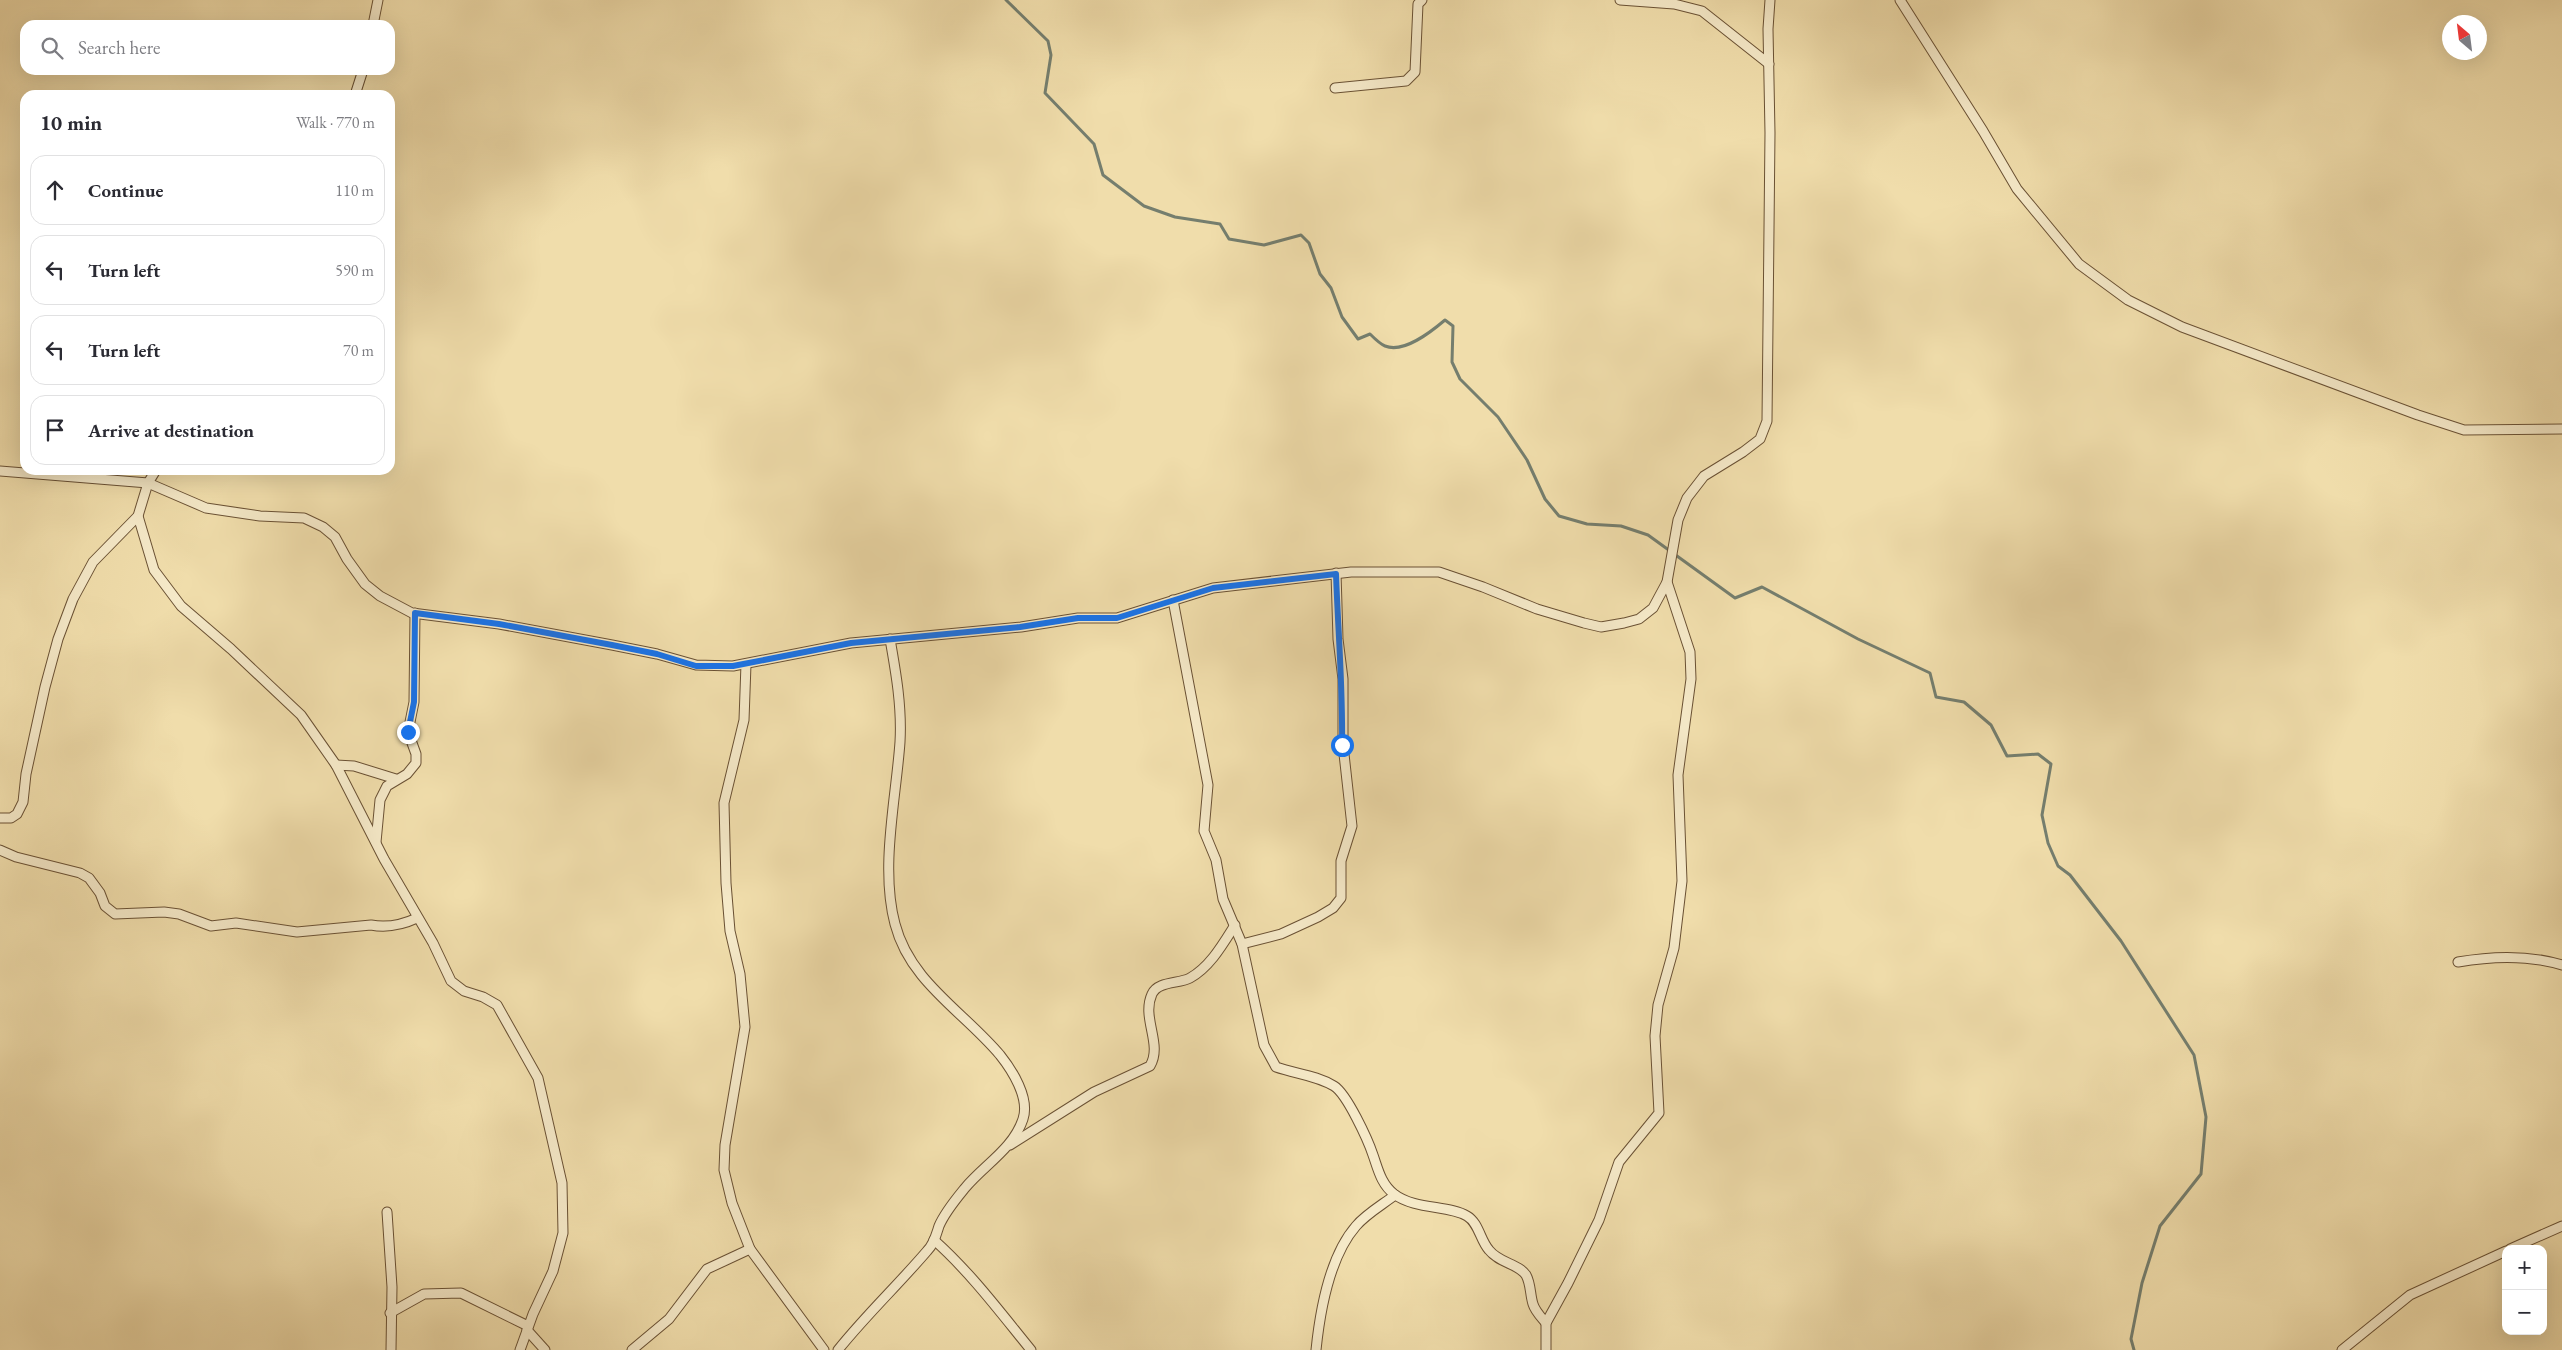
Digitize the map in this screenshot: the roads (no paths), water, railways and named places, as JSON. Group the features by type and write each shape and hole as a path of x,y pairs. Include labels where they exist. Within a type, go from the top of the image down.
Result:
{"street":[{"path":"374,20 378,0"},
{"path":"1335,88 1406,81 1413,76 1416,65 1418,4 1422,0"},
{"path":"1620,0 1674,4 1702,12 1769,64"},
{"path":"49,475 148,483 206,508 260,516 304,518 316,523 335,537 346,559 365,584 380,596 415,613 499,624 612,645 657,654 696,666 733,666 851,643 1020,627 1078,618 1117,618 1213,588 1336,574 1438,572 1483,587 1536,609 1601,626 1639,619 1653,608 1667,582 1678,520 1687,498 1704,476 1743,452 1760,438 1767,421 1770,0"},
{"path":"1900,0 1984,131 2017,189 2079,264 2128,300 2182,327 2418,415 2464,430 2562,429"},
{"path":"357,90 361,75"},
{"path":"0,471 20,473"},
{"path":"0,818 11,818 18,814 24,802 26,774 45,687 58,639 73,599 93,562 138,516 148,483 153,475"},
{"path":"138,516 154,570 181,606 231,648 301,715 336,765 417,918 433,943 451,981 464,991 483,997 497,1005 538,1078 562,1183 563,1233 553,1271 520,1350"},
{"path":"1242,944 1281,934 1318,917 1333,908 1341,898 1341,861 1352,826 1342,745 1343,679 1338,639 1336,574"},
{"path":"1546,1350 1546,1323 1600,1220 1618,1162 1659,1113 1655,1036 1658,1005 1674,948 1682,881 1678,775 1691,679 1690,652 1667,582"},
{"path":"1173,600 1208,785 1204,831 1216,860 1223,899 1242,944 1264,1045 1276,1067 1291,1073 1311,1075 1336,1087 1348,1103 1373,1154 1376,1168 1385,1185 1395,1195 1416,1204 1465,1215 1474,1222 1489,1251 1502,1262 1516,1266 1524,1273 1534,1307 1546,1323"},
{"path":"376,842 380,800 387,786 407,774 416,763 416,754 408,732 414,702 415,613"},
{"path":"838,1350 878,1303 927,1251 952,1204 968,1185 995,1161 1024,1118 1022,1092 1000,1056 918,972 906,951 895,923 889,868 900,740 900,692 890,639"},
{"path":"746,664 744,720 724,803 726,884 730,931 740,974 745,1027 725,1145 724,1170 732,1203 750,1249 824,1350"},
{"path":"336,765 354,766 396,779"},
{"path":"0,850 16,857 80,873 89,878 100,893 105,906 115,914 164,912 179,914 211,926 236,923 297,932 371,925 381,927 407,923 417,918"},
{"path":"1005,1148 1094,1092 1150,1066 1155,1050 1148,1018 1151,996 1158,988 1189,979 1203,970 1234,925"},
{"path":"2458,962 2482,958 2516,958 2562,965"},
{"path":"1316,1350 1324,1292 1338,1257 1356,1226 1395,1195"},
{"path":"388,1212 392,1287 390,1313 391,1350"},
{"path":"2519,1245 2562,1226"},
{"path":"934,1240 954,1258 1003,1312 1031,1350"},
{"path":"632,1350 669,1319 707,1269 750,1249"},
{"path":"2342,1350 2410,1295 2502,1253"},
{"path":"390,1313 424,1294 461,1293 528,1328 545,1350"}],"waterway":[{"path":"1006,0 1048,41 1051,55 1045,93 1094,144 1103,175 1144,206 1175,217 1220,224 1229,239 1264,245 1301,235 1309,243 1320,274 1331,288 1342,317 1358,339 1370,334 1385,346 1392,348 1401,347 1417,340 1445,320 1453,326 1452,362 1460,379 1498,417 1527,460 1545,499 1559,516 1587,524 1621,526 1648,535 1735,598 1762,587 1858,639 1930,673 1936,697 1964,702 1991,725 2007,756 2038,754 2051,764 2042,815 2048,843 2058,866 2070,875 2121,941 2194,1055 2206,1117 2201,1174 2160,1226 2142,1283 2131,1339 2134,1350"}]}
